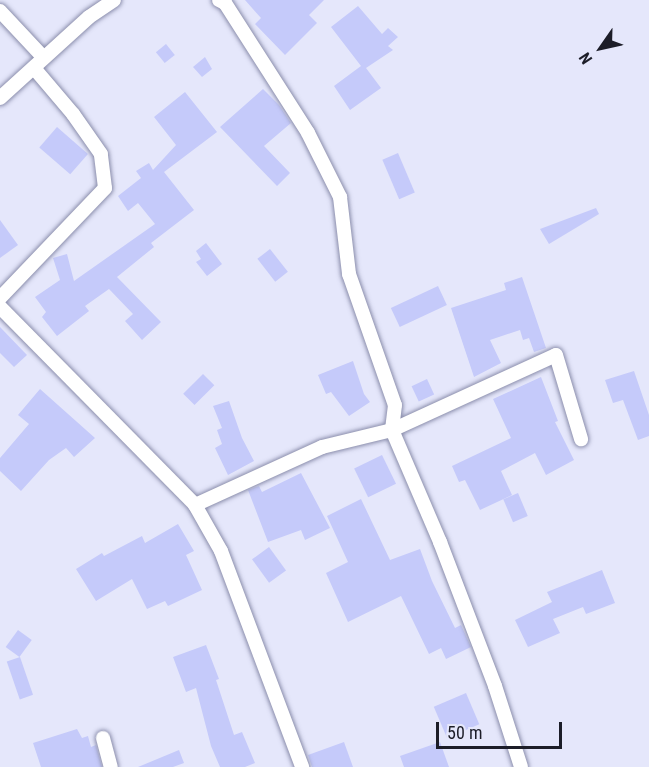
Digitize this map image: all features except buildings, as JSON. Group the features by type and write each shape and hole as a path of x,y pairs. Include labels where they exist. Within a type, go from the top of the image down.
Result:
{"street":[{"path":"0,98 89,17 114,0"},
{"path":"219,0 225,3 308,133 340,197 349,274 395,405 392,430 440,542 495,686 521,767"},
{"path":"0,11 39,63 101,154 105,188 0,298"},
{"path":"0,307 195,505 221,551 302,767"},
{"path":"195,505 322,447 392,430 556,355 581,439"},
{"path":"103,738 111,767"}]}
